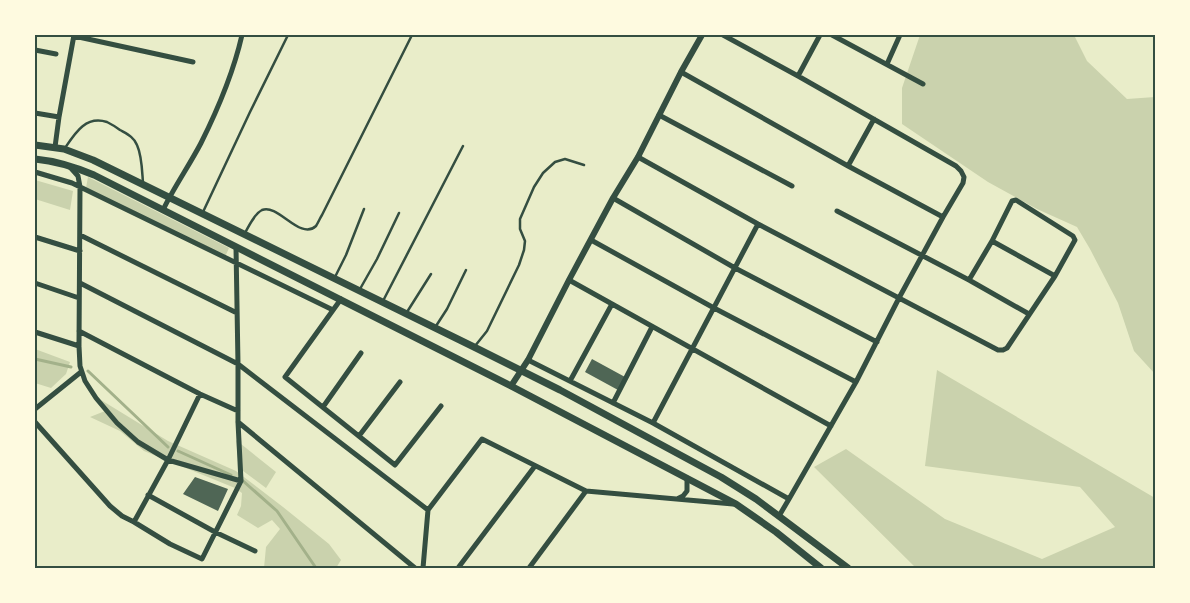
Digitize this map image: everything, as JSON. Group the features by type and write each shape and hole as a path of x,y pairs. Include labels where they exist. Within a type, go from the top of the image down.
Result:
{"main road":[{"path":"35,145 64,149 93,160 521,370 721,477 756,499 848,568"},
{"path":"35,159 69,165 94,175 511,386 736,504 776,532 821,568"}],"street":[{"path":"55,148 74,35 193,62"},
{"path":"163,210 200,143 227,84 242,35"},
{"path":"511,386 528,360 590,240 638,157 702,35"},
{"path":"723,35 956,166 964,177 964,183 943,217 899,298 856,382 779,516"},
{"path":"798,76 820,35"},
{"path":"832,35 923,84"},
{"path":"887,64 900,35"},
{"path":"35,50 56,54"},
{"path":"681,72 943,217"},
{"path":"35,113 59,117"},
{"path":"659,116 792,186"},
{"path":"848,166 874,119"},
{"path":"638,157 758,224 998,350 1007,348 1055,276 1075,240 1065,230 1016,200 1012,201 992,242 969,280"},
{"path":"69,165 78,176 80,187 79,346 81,372 85,381 96,398 117,423 138,442 168,460 241,481"},
{"path":"35,172 80,187 333,310"},
{"path":"613,198 735,268 877,342"},
{"path":"837,211 969,280 1029,314"},
{"path":"653,423 758,224"},
{"path":"80,235 237,314"},
{"path":"35,237 80,251"},
{"path":"590,240 714,308 856,382"},
{"path":"992,242 1055,276"},
{"path":"35,422 110,506 122,516 170,544 202,559 241,481 238,422 236,247"},
{"path":"569,280 831,426"},
{"path":"35,283 79,298"},
{"path":"80,283 238,364 428,510"},
{"path":"341,299 285,376 395,465 441,406"},
{"path":"570,381 612,304"},
{"path":"613,403 652,327"},
{"path":"79,331 200,394 238,411"},
{"path":"35,332 79,346"},
{"path":"323,407 361,353"},
{"path":"528,360 653,423 790,499"},
{"path":"36,407 81,372"},
{"path":"359,436 400,382"},
{"path":"134,522 168,460 200,394"},
{"path":"238,422 415,568"},
{"path":"423,568 428,510 482,439 586,491 736,504"},
{"path":"458,568 535,466"},
{"path":"677,499 687,491 687,478"},
{"path":"529,568 586,491"},
{"path":"148,495 215,532 255,551"}],"lane":[{"path":"202,213 288,35"},
{"path":"244,234 257,214 267,209 301,228 310,229 316,226 412,35"},
{"path":"64,149 80,128 88,122 97,120 107,122 130,136 136,142 140,151 143,184"},
{"path":"383,302 463,146"},
{"path":"474,347 487,331 519,265 525,241 520,229 520,219 543,172 554,162 565,159 584,166"},
{"path":"334,278 346,255 364,209"},
{"path":"359,290 399,214"},
{"path":"435,328 447,309 466,270"},
{"path":"407,314 431,274"}],"green space":[{"path":"920,35 1074,35 1087,61 1127,99 1155,97 1155,374 1134,351 1118,303 1077,227 1037,209 988,182 902,124 902,88"},
{"path":"88,177 229,248 225,257 86,188"},
{"path":"35,180 73,191 70,210 35,199"},
{"path":"35,349 70,362 66,374 51,388 35,383"},
{"path":"937,370 1155,498 1155,568 916,568 814,467 846,449 945,519 1042,559 1115,527 1080,487 925,466"},
{"path":"101,400 168,441 236,471 329,544 341,560 336,568 264,568 266,547 280,529 272,520 258,528 237,515 241,506 242,493 235,488 144,451 120,431 90,417 105,411"},
{"path":"236,440 276,472 266,488 239,468"}],"building":[{"path":"592,359 625,377 618,390 585,372"},
{"path":"195,477 228,489 218,511 183,494"}],"waterway":[{"path":"35,359 71,367"},
{"path":"88,371 168,447"},
{"path":"178,451 231,475"},
{"path":"242,480 277,511 316,568"}]}
